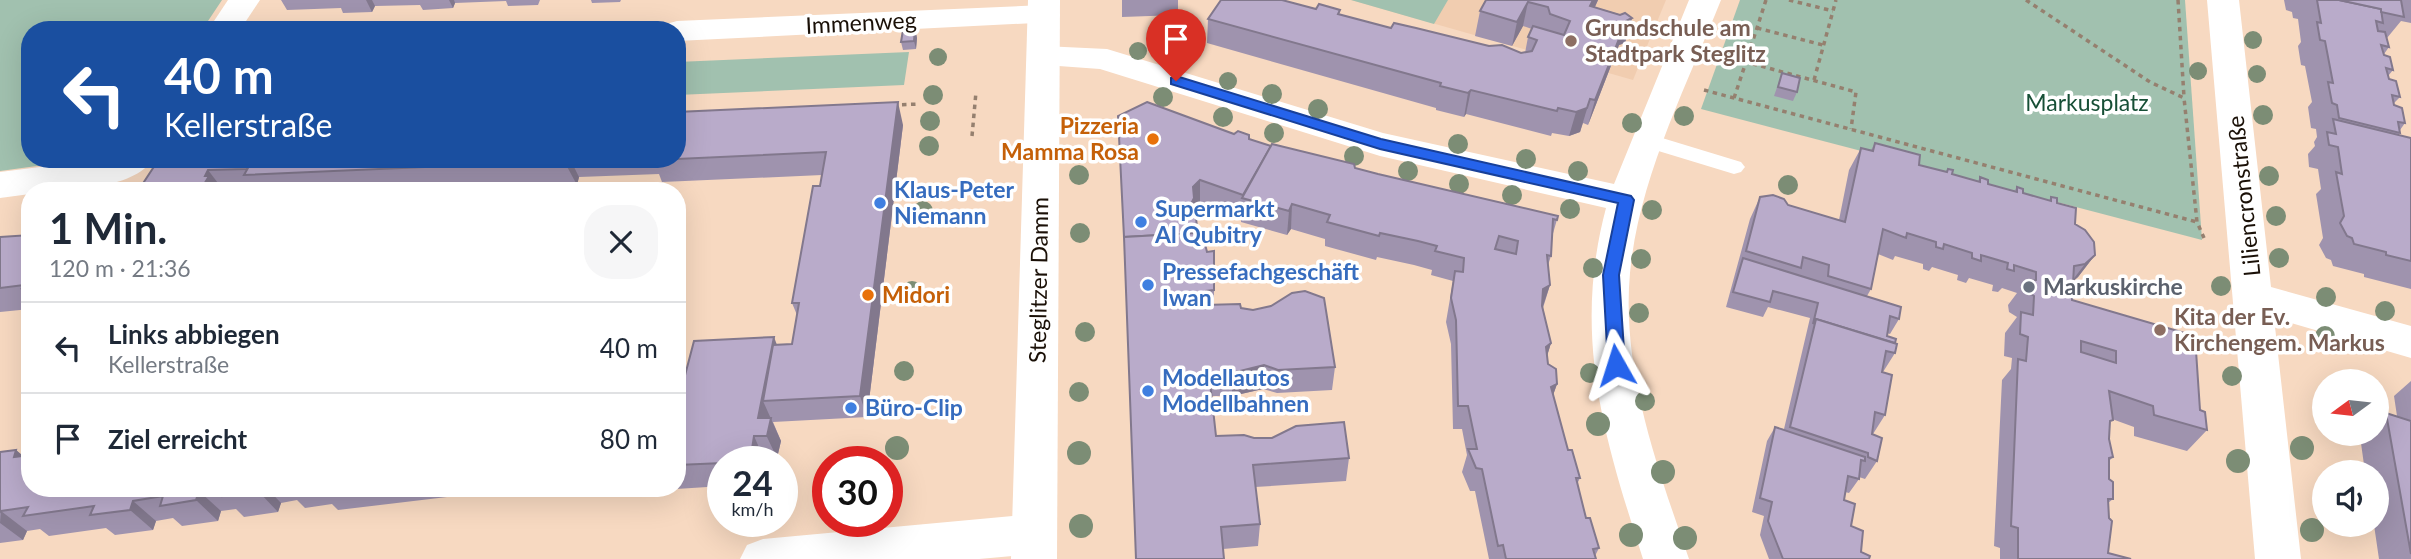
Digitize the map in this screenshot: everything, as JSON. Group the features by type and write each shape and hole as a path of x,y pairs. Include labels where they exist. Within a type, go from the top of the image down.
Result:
{"street":[{"path":"230,21 244,0"},
{"path":"1666,559 1623,413 1616,365 1611,275 1626,200 1705,0"},
{"name":"Liliencronstraße","path":"2223,0 2278,559"},
{"name":"Immenweg","path":"686,30 1044,7"},
{"name":"Steglitzer Damm","path":"1034,547 1044,7"},
{"path":"1043,57 1094,57 1107,60 1380,144 1626,200"},
{"path":"0,185 100,168"},
{"path":"2254,298 2411,342"},
{"path":"763,559 1034,547"}],"lane":[{"path":"1649,141 1734,167"}],"path":[{"path":"1734,98 1766,0"},
{"path":"1789,0 1833,11"},
{"path":"1814,80 1836,0"},
{"path":"2026,0 2150,82 2184,98"},
{"path":"1696,89 2197,222 2184,98 2178,0"},
{"path":"1757,28 1823,45"},
{"path":"1746,62 1856,92 1851,129"},
{"path":"972,136 975,92"},
{"path":"881,106 919,104"}],"shaded area":[{"name":"Grundschule am Stadtpark Steglitz","path":"1351,0 1666,0 1633,80"}],"green space":[{"path":"0,0 222,0 208,21 21,21 22,168 0,171"},
{"path":"1351,0 1448,0 1434,24"},
{"name":"Markusplatz","path":"1740,0 2185,0 2202,240 1701,109"},
{"path":"909,52 904,85 686,95 686,62"}],"building":[{"path":"1221,0 1282,0 1316,9 1319,4 1340,10 1338,14 1391,28 1394,23 1489,46 1502,45 1521,53 1532,51 1537,40 1528,37 1533,26 1564,35 1570,21 1550,14 1548,7 1528,2 1517,22 1480,11 1486,0 1593,0 1590,6 1620,15 1625,13 1632,18 1626,21 1595,100 1590,99 1587,108 1576,112 1558,108 1557,111 1471,90 1468,93 1440,86 1441,83 1208,19"},
{"path":"2317,0 2339,0 2381,9 2383,23 2376,21 2378,31 2385,32 2389,47 2381,45 2384,55 2390,57 2393,70 2386,68 2389,79 2396,81 2400,97 2392,95 2394,105 2402,108 2405,123 2398,122 2400,133 2339,118 2337,105 2332,103 2328,82 2333,83 2325,41 2320,40 2317,22 2321,23"},
{"path":"2339,0 2401,0 2404,17 2381,12 2381,9"},
{"path":"915,29 914,41 901,42 903,30"},
{"path":"1782,73 1800,78 1797,92 1778,87"},
{"path":"898,102 860,396 763,401 773,345 792,344 799,303 792,303 813,186 820,186 826,152 686,159 686,112"},
{"path":"1147,102 1234,134 1238,131 1249,135 1249,139 1271,146 1243,195 1200,180 1193,187 1194,198 1189,208 1196,218 1198,235 1124,237 1118,116"},
{"path":"2333,119 2411,138 2411,261 2354,244 2352,238 2347,236 2340,223 2344,216 2336,172 2342,174 2338,147 2329,145 2327,132 2336,134"},
{"path":"1875,143 1920,155 1919,165 1947,172 1948,169 1953,170 1952,174 1980,182 1980,177 1988,180 1988,184 2017,192 2017,187 2023,189 2023,193 2051,201 2051,197 2057,198 2057,203 2076,208 2075,224 2085,230 2094,242 2095,255 2085,264 2074,266 2072,300 2195,336 2200,410 2205,412 2207,430 2154,415 2153,406 2109,391 2113,420 2110,421 2109,439 2113,457 2109,458 2109,479 2113,482 2113,499 2108,499 2109,518 2112,521 2108,553 2131,559 2018,559 2018,528 2011,526 2018,359 2026,361 2028,337 2020,334 2021,312 2033,315 2034,296 2025,290 2024,283 2036,280 2036,272 2014,265 2014,271 2007,269 2008,263 1981,255 1981,261 1972,258 1972,253 1944,244 1943,249 1936,247 1936,242 1907,233 1906,238 1883,229 1871,289 1828,276 1829,265 1803,257 1801,268 1746,251 1760,197 1773,195 1784,199 1788,205 1845,222 1861,148 1873,151","holes":["2081,341 2116,351 2116,363 2081,352"]},
{"path":"1272,144 1354,164 1355,168 1378,174 1558,216 1557,220 1553,219 1551,256 1547,255 1550,285 1543,289 1542,306 1551,343 1546,347 1548,364 1556,369 1557,384 1551,387 1568,450 1572,450 1580,478 1576,478 1586,518 1590,518 1599,548 1593,549 1596,559 1506,559 1503,545 1498,546 1482,469 1476,468 1468,449 1477,449 1468,406 1458,406 1456,320 1451,298 1455,271 1463,272 1464,258 1435,251 1437,246 1418,241 1380,233 1379,236 1327,222 1330,215 1292,204 1289,211 1242,198","holes":["1499,236 1518,241 1516,254 1495,249"]},
{"path":"153,168 248,168 208,170 205,176 209,176 205,182 144,182"},
{"path":"248,168 404,168 244,175"},
{"path":"1196,233 1197,245 1205,244 1207,252 1214,251 1214,290 1206,291 1204,305 1240,304 1241,308 1253,310 1271,306 1292,293 1305,291 1324,298 1335,367 1278,370 1264,365 1232,373 1209,373 1216,436 1272,438 1296,426 1344,422 1349,458 1253,465 1260,524 1221,527 1224,559 1136,559 1124,237"},
{"path":"21,236 21,285 0,288 0,237"},
{"path":"1743,258 1901,307 1899,319 1890,316 1887,336 1896,339 1895,343 1816,319 1813,324 1818,303 1773,291 1770,302 1733,292"},
{"path":"1816,319 1897,344 1895,353 1886,351 1882,372 1892,375 1885,415 1875,412 1872,434 1882,438 1877,461 1868,457 1868,453 1790,427"},
{"path":"774,337 758,418 771,418 767,436 754,436 752,446 707,446 707,464 686,465 686,372 694,341"},
{"path":"2389,414 2411,421 2411,554 2389,430"},
{"path":"1775,427 1865,457 1865,461 1861,460 1859,479 1848,476 1844,500 1855,504 1851,526 1863,531 1861,552 1870,556 1869,559 1783,559 1768,521 1772,502 1760,498"},
{"path":"16,450 14,457 21,456 21,497 157,497 133,501 130,510 90,515 94,506 23,516 28,507 0,512 0,452"},
{"path":"163,497 197,497 196,500 160,506"}],"place":[{"name":"Grundschule am Stadtpark Steglitz","path":"1571,41"},
{"name":"Pizzeria Mamma Rosa","path":"1153,139"},
{"name":"Klaus-Peter Niemann","path":"880,203"},
{"name":"Supermarkt Al Qubitry","path":"1141,222"},
{"name":"Pressefachgeschäft Iwan","path":"1148,285"},
{"name":"Markuskirche","path":"2029,287"},
{"name":"Midori","path":"868,295"},
{"name":"Kita der Ev. Kirchengem. Markus","path":"2160,330"},
{"name":"Modellautos Modellbahnen","path":"1148,391"},
{"name":"Büro-Clip","path":"851,408"}],"route":[{"path":"1176,81 1380,144 1626,200 1611,275 1616,365"}]}
